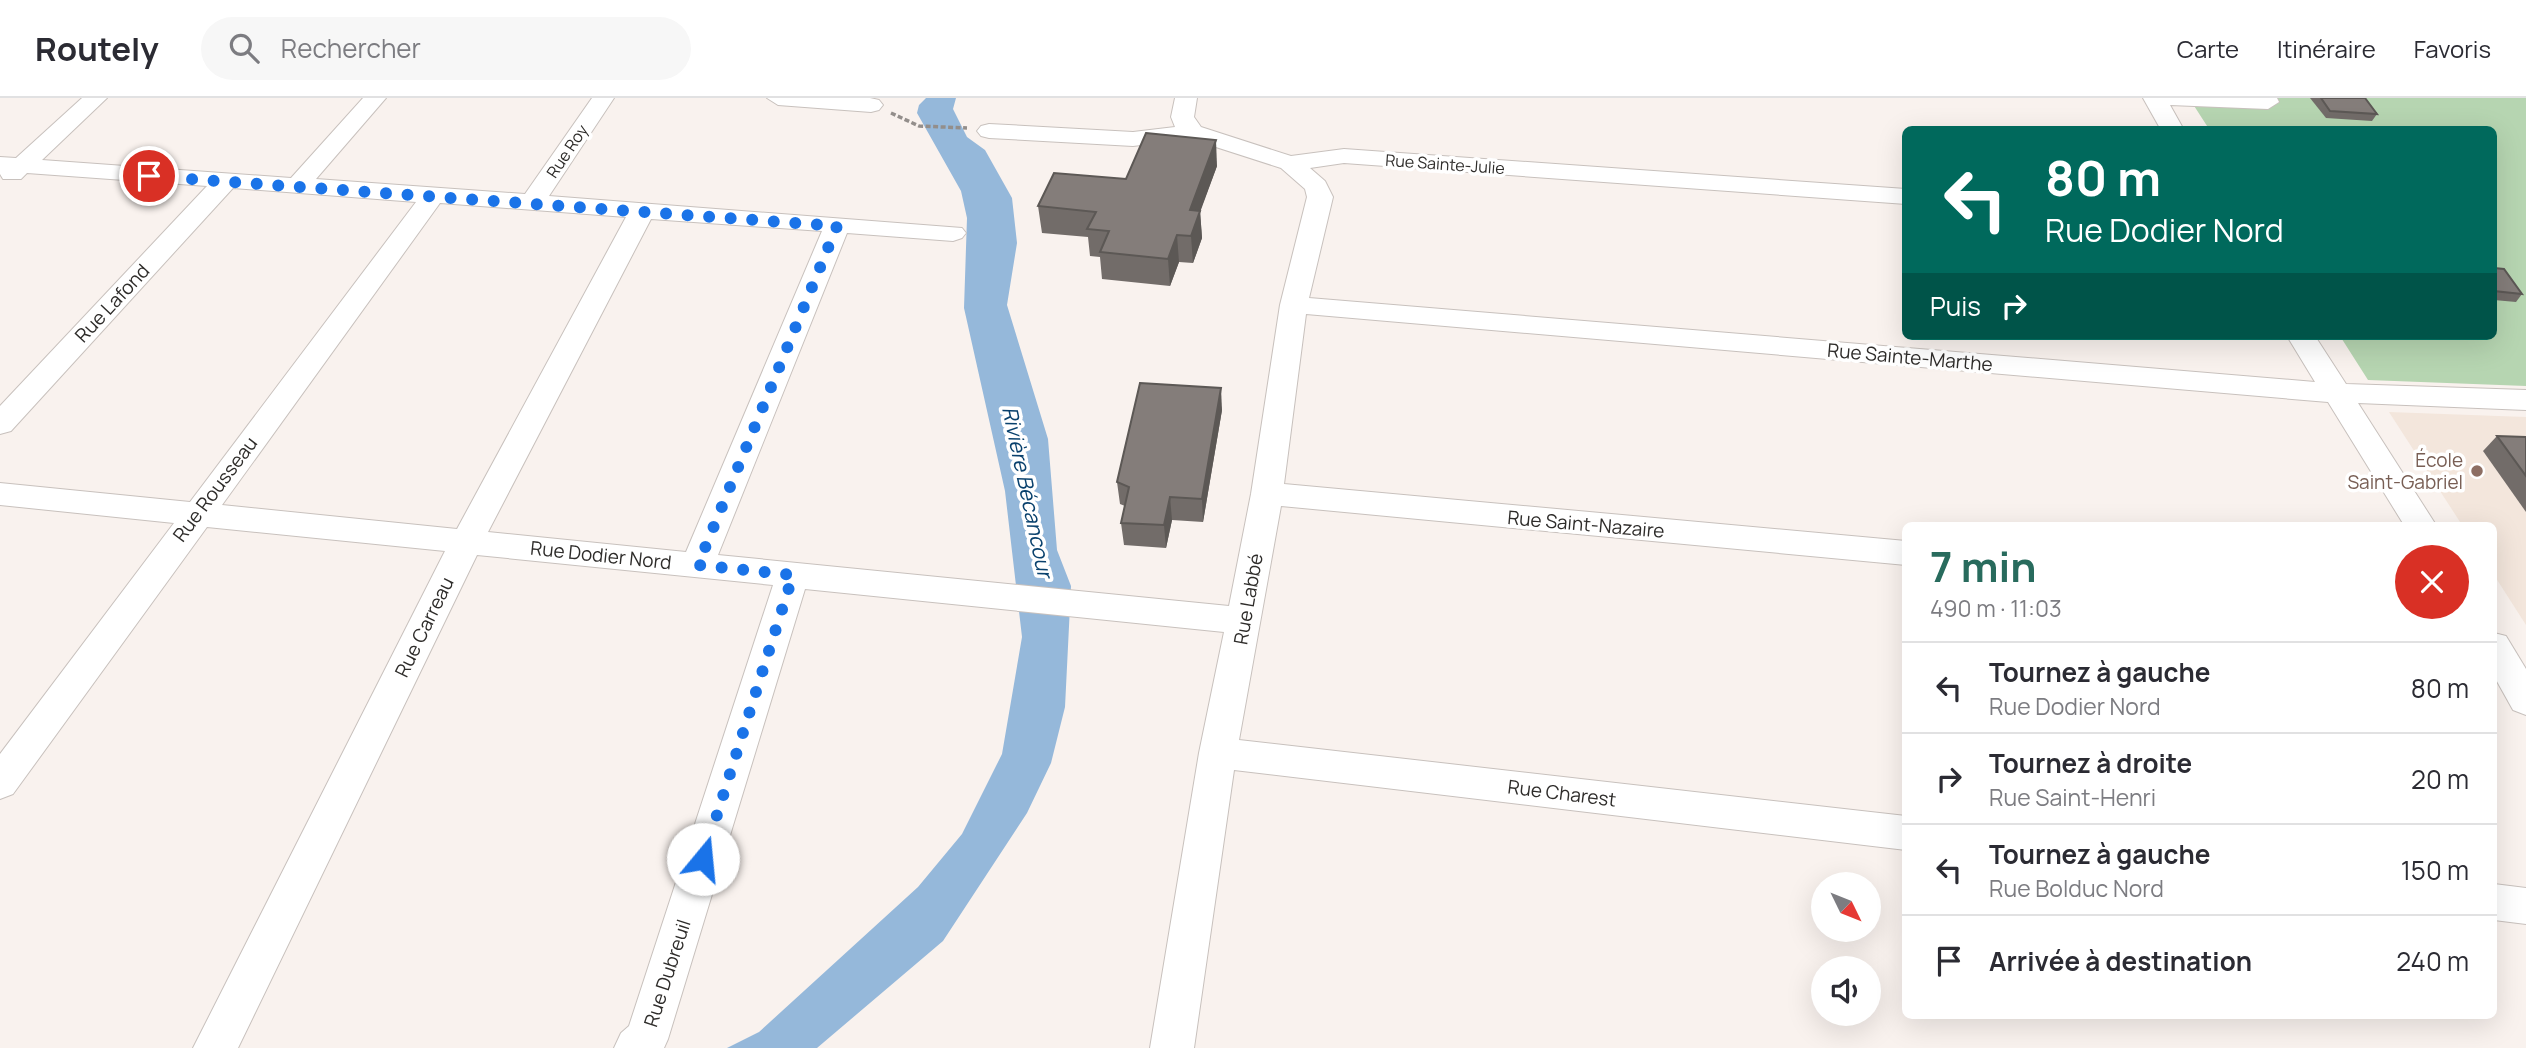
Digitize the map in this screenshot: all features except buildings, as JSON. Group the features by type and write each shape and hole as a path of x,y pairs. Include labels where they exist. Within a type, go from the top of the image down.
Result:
{"street":[{"path":"0,185 11,164 96,98"},
{"path":"297,186 375,98"},
{"name":"Rue Roy","path":"531,204 603,98"},
{"path":"778,98 871,105"},
{"path":"1186,98 1182,115 1184,125 1193,132"},
{"path":"2154,98 2171,126"},
{"path":"2167,98 2268,102"},
{"name":"Rue Sainte-Julie","path":"984,130 1133,139 1193,132 1290,163 1344,156 1902,197"},
{"name":"Rue Labbé","path":"1172,1048 1219,753 1267,494 1294,305 1320,197 1316,186 1290,163"},
{"path":"11,164 225,182 953,233"},
{"name":"Rue Lafond","path":"0,424 225,182"},
{"name":"Rue Rousseau","path":"0,783 433,196"},
{"name":"Rue Carreau","path":"215,1048 467,541 642,211"},
{"path":"698,565 837,226"},
{"name":"Rue Sainte-Marthe","path":"1294,305 2337,393 2526,400"},
{"path":"2304,340 2418,522"},
{"name":"Rue Dodier Nord","path":"0,494 1244,621"},
{"name":"Rue Saint-Nazaire","path":"1267,494 1902,553"},
{"name":"Rue Dubreuil","path":"636,1048 646,1039 793,575"},
{"path":"2497,651 2526,699"},
{"name":"Rue Charest","path":"1219,753 1902,833"},
{"path":"2497,902 2526,906"}],"path":[{"path":"919,126 984,130"}],"shaded area":[{"name":"École Saint-Gabriel","path":"2389,412 2526,417 2526,625 2497,580 2497,522 2460,522"}],"green space":[{"path":"2189,98 2526,98 2526,386 2368,380 2343,340 2497,340 2497,126 2207,126"}],"water":[{"name":"Rivière Bécancour","path":"926,98 956,98 953,109 967,137 985,150 1012,198 1017,243 1007,305 1048,439 1057,550 1071,586 1065,707 1051,763 1027,813 943,941 817,1048 727,1048 759,1032 918,887 962,834 1002,754 1022,637 1005,491 964,308 967,218 961,191 917,113 919,105"}],"place":[{"name":"École Saint-Gabriel","path":"2477,471"}],"route":[{"path":"149,176 837,226 698,565 793,575 703,859"}]}
